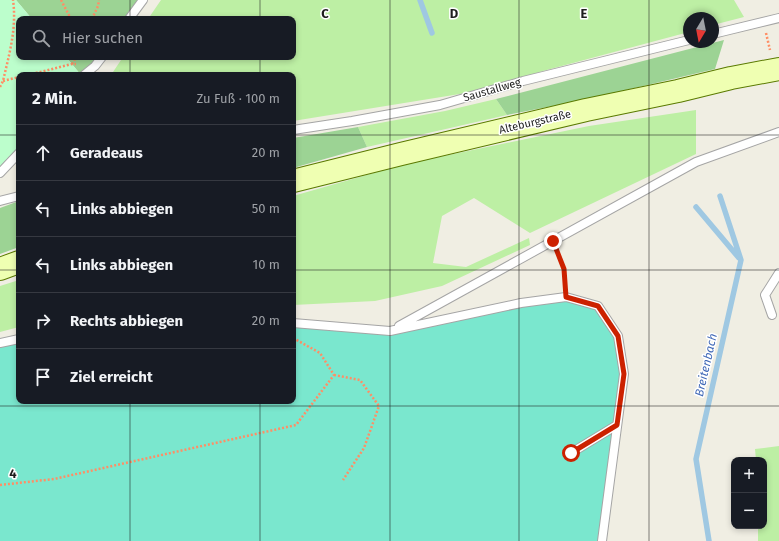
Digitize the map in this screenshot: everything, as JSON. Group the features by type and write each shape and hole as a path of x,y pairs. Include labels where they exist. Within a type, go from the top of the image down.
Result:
{"main road":[{"name":"Alteburgstraße","path":"296,180 571,114 731,78 779,69"},
{"path":"0,269 16,263"}],"lane":[{"path":"131,16 143,0"},
{"path":"719,33 779,18"},
{"name":"Saustallweg","path":"296,130 440,105 523,81 683,41"},
{"path":"88,72 100,60"},
{"path":"390,331 696,162 779,132"},
{"path":"0,173 16,156"},
{"path":"0,201 16,197"},
{"path":"772,315 765,294 779,273"},
{"path":"296,323 390,331 521,303 566,297 598,306 618,336 624,374 602,541"},
{"path":"0,343 16,340"},
{"path":"571,453 617,425"}],"path":[{"path":"0,87 4,81 14,33 13,0"},
{"path":"61,0 69,16"},
{"path":"93,16 99,0"},
{"path":"72,64 74,60"},
{"path":"40,72 72,64 95,66"},
{"path":"4,81 16,78"},
{"path":"553,241 564,269 566,297"},
{"path":"296,340 320,353 334,375 360,380 379,406 364,448 343,480"},
{"path":"0,485 54,479 296,425 334,375"}],"green space":[{"path":"0,0 16,0 29,16 16,16 16,60 68,60 78,72 16,72 16,151 0,167"},
{"path":"16,0 143,0 132,16 29,16"},
{"path":"161,0 734,0 744,17 719,23 719,12 683,12 683,34 466,93 296,121 296,72 113,72 121,60 296,60 296,16 150,16"},
{"path":"724,40 715,69 588,99 507,115 496,99 693,48 719,48 719,41"},
{"path":"68,60 98,60 84,72 78,72"},
{"path":"496,99 507,115 367,147 358,127 445,111"},
{"path":"696,110 696,154 530,233 474,198 442,216 433,263 466,267 529,238 530,245 442,286 375,301 296,305 296,195 405,164 589,126"},
{"path":"358,127 367,147 296,167 296,137"},
{"path":"16,202 16,248 0,254 0,208"},
{"path":"16,281 16,328 0,332 0,286"},
{"path":"566,297 598,306 618,336 624,374 602,541 0,541 0,343 16,340 16,404 296,404 296,323 390,331"},
{"path":"779,446 779,541 758,541 758,529 767,529 767,457 756,457 755,449"}],"waterway":[{"path":"420,0 432,33"},
{"name":"Breitenbach","path":"709,541 696,459 741,260 720,196"},
{"path":"696,207 739,258"}],"route":[{"path":"553,241 564,269 566,297 598,306 618,336 624,374 617,425 571,453"}]}
